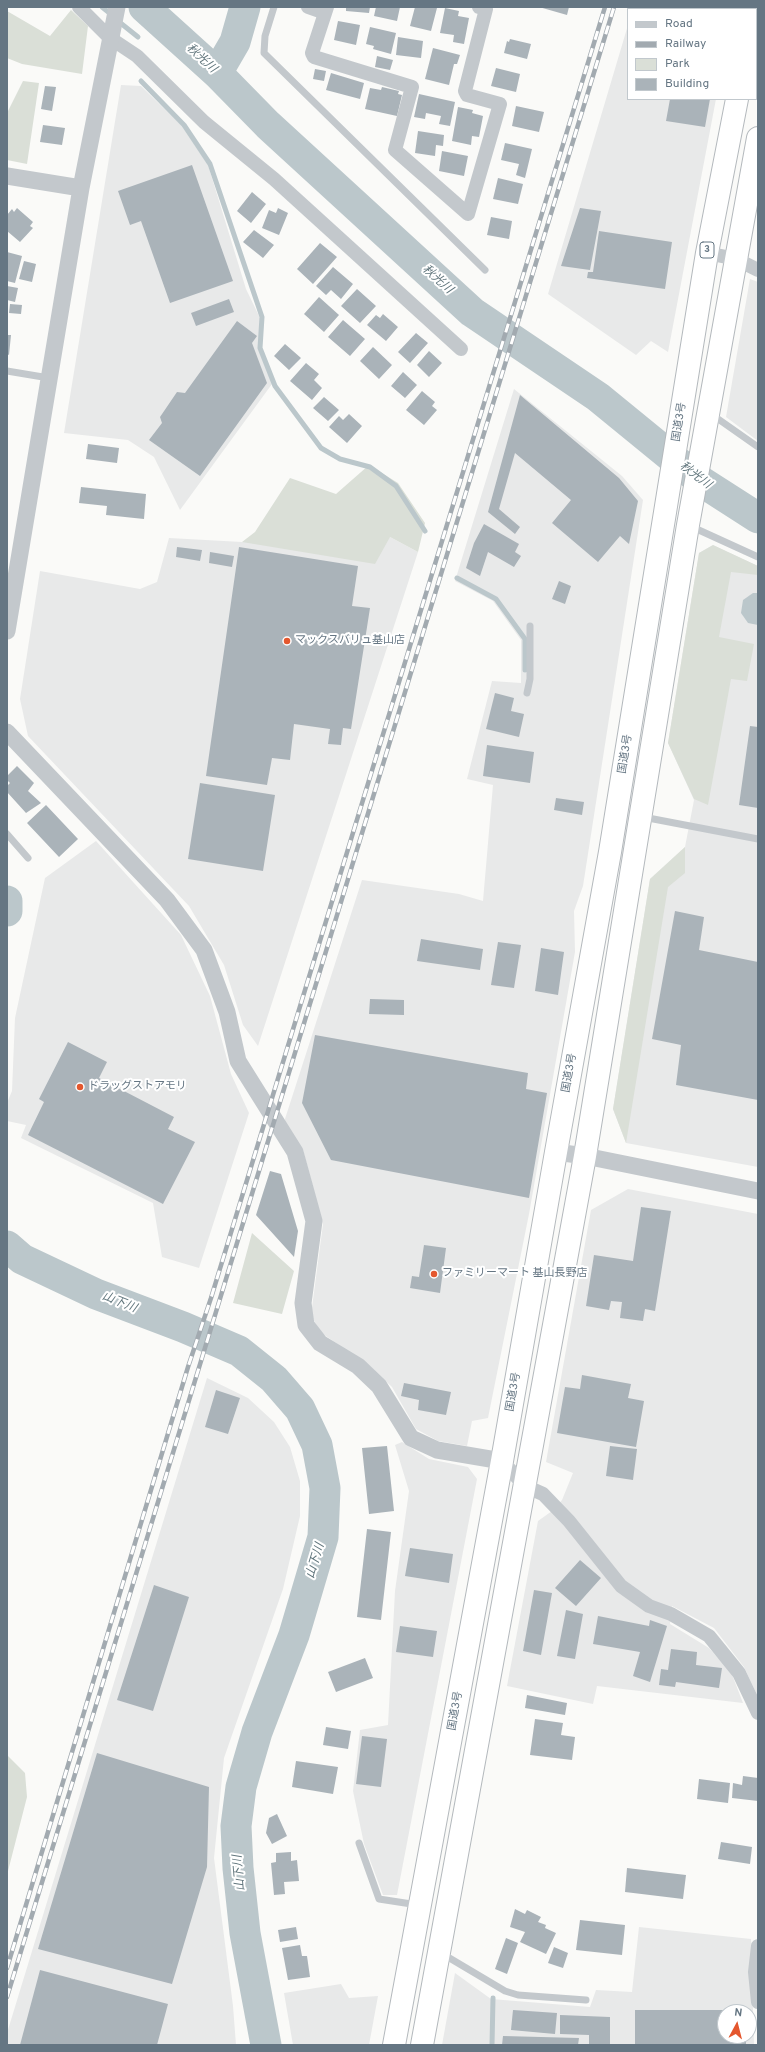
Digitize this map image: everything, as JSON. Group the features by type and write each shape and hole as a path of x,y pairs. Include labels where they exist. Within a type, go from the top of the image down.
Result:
{"highway":[{"name":"国道3号","path":"394,2045 502,1462 610,852 684,402 707,252 737,100"},
{"path":"422,2045 585,1156 688,520 758,138"}],"street":[{"path":"79,7 136,56 204,122 274,179 460,349"},
{"path":"7,631 81,188 117,7"},
{"path":"308,7 326,10 312,53 314,57 412,87 395,150 468,214 500,104 468,95 465,91 486,9 479,7"},
{"path":"7,176 81,188"},
{"path":"707,252 736,259 758,270"},
{"path":"7,732 167,900 204,950 227,1012 238,1061 295,1152 298,1160 314,1221 303,1303 306,1325 320,1343 358,1366 379,1386 411,1438 437,1450 502,1462 525,1486 543,1494 569,1521 621,1586 649,1606 672,1614 709,1636 739,1673 758,1713"},
{"path":"556,1152 585,1156 758,1191"},
{"path":"758,1946 755,1972 758,2002"}],"lane":[{"path":"274,7 265,36 264,53 485,270"},
{"path":"7,371 49,378"},
{"path":"707,416 758,447"},
{"path":"688,520 758,557"},
{"path":"527,693 530,679 530,626"},
{"path":"639,816 758,839"},
{"path":"7,834 28,858"},
{"path":"359,1843 379,1899 420,1905"},
{"path":"439,1952 505,1991 518,1995 586,2000"}],"shaded area":[{"path":"633,7 733,7 733,8"},
{"path":"627,28 627,100 716,100 668,352 651,341 636,355 548,294"},
{"path":"121,85 141,86 181,125 208,165 246,289 260,318 258,348 272,384 180,510 154,457 128,440 64,433"},
{"path":"750,279 758,282 758,441 726,417"},
{"path":"514,389 622,476 643,500 583,886 574,911 575,952 529,1214 488,1418 472,1421 467,1446 438,1441 416,1429 392,1387 370,1366 320,1332 311,1315 323,1224 303,1150 284,1122 362,880 459,894 483,901 493,785 467,779 492,681 521,683 521,640 493,601 455,581"},
{"path":"390,537 418,552 258,1046 243,1025 224,965 189,906 28,736 20,699 40,571 140,589 157,582 169,538 242,542"},
{"path":"713,545 758,566 758,1167 626,1143 613,1109 650,879 685,847 694,800 668,743 699,553"},
{"path":"753,593 758,593 758,625 748,623 741,613 743,600"},
{"path":"96,841 181,935 210,996 231,1074 249,1113 199,1268 162,1257 153,1203 21,1138 26,1125 7,1121 7,1103 12,1091 15,1018 45,878"},
{"path":"628,1189 758,1214 758,1697 744,1667 714,1628 672,1606 670,1624 709,1648 731,1672 743,1703 597,1686 593,1704 507,1686 538,1521 552,1511 562,1500 573,1473 546,1462 591,1210"},
{"path":"207,1378 248,1398 274,1422 290,1447 300,1481 300,1516 283,1589 224,1758 214,1858 233,2006 236,2045 7,2045 7,2033"},
{"path":"402,1442 429,1459 468,1467 477,1479 397,1895 383,1895 364,1844 353,1791 360,1730 388,1725 395,1591 409,1491 395,1445"},
{"path":"639,1927 751,1939 753,2004 717,2004 717,2044 754,2045 442,2045 455,1973 491,1999 590,2007 596,1990 632,1992"},
{"path":"341,1984 349,1998 378,1996 369,2045 293,2045 284,1993"}],"green space":[{"path":"71,10 88,26 82,74 22,64 7,58 7,11 50,36"},
{"path":"23,81 39,83 27,164 7,160 7,113"},
{"path":"369,465 398,483 425,523 418,552 390,537 375,564 242,542 255,532 290,478 336,494"},
{"path":"713,545 758,566 758,575 731,572 719,637 754,644 747,681 731,679 708,805 694,799 668,743 699,553"},
{"path":"685,847 685,873 668,887 626,1143 613,1109 650,879"},
{"path":"252,1233 294,1271 282,1314 233,1303"},
{"path":"7,1755 25,1773 27,1797 7,1875"}],"building":[{"path":"346,7 370,7 369,13 346,11"},
{"path":"376,7 400,7 397,21 374,16"},
{"path":"415,7 437,8 431,31 410,26"},
{"path":"539,7 569,7 567,15"},
{"path":"445,8 459,11 458,16 469,18 464,44 453,42 454,35 440,33"},
{"path":"338,21 360,25 356,45 334,40"},
{"path":"370,27 396,33 391,54 373,49 374,46 366,44"},
{"path":"398,37 423,41 421,58 396,55"},
{"path":"510,39 531,44 527,59 504,53 507,41 509,42"},
{"path":"433,48 460,55 457,64 454,64 449,85 425,79"},
{"path":"377,56 393,60 390,70 375,67"},
{"path":"496,68 520,74 516,92 491,86"},
{"path":"315,69 326,71 324,81 313,79"},
{"path":"331,73 364,83 360,99 326,90"},
{"path":"45,86 56,87 52,111 41,109"},
{"path":"382,87 399,91 398,94 402,95 397,116 365,109 370,88 381,90"},
{"path":"419,94 455,102 450,126 439,124 441,116 426,113 425,119 414,117"},
{"path":"670,100 710,100 705,127 666,121"},
{"path":"516,106 544,112 539,132 512,126"},
{"path":"458,107 473,110 472,113 483,116 479,137 472,136 471,145 452,141"},
{"path":"43,125 65,128 62,145 40,142"},
{"path":"418,131 444,135 443,146 436,145 435,156 415,153"},
{"path":"505,143 532,149 525,178 516,175 519,164 501,160"},
{"path":"442,151 468,156 464,176 439,171"},
{"path":"192,165 233,281 170,303 141,221 130,225 118,191"},
{"path":"498,178 523,184 518,204 493,199"},
{"path":"252,192 266,204 251,223 237,211"},
{"path":"17,208 33,222 30,226 33,228 20,242 7,231 7,215 12,209 14,212"},
{"path":"278,208 288,213 279,235 262,228 269,210 276,213"},
{"path":"580,208 601,211 590,270 561,266"},
{"path":"491,217 512,221 509,239 487,235"},
{"path":"254,230 274,245 263,258 243,242"},
{"path":"599,231 672,242 665,289 587,278 588,272 593,272"},
{"path":"320,243 337,257 313,284 297,269"},
{"path":"7,252 22,256 15,283 7,281"},
{"path":"24,261 36,264 32,282 19,279"},
{"path":"333,267 353,284 341,299 331,290 326,295 316,286"},
{"path":"7,286 18,288 15,302 7,300"},
{"path":"357,289 376,306 360,323 341,306"},
{"path":"319,297 339,315 324,332 304,314"},
{"path":"229,299 234,312 196,326 191,313"},
{"path":"10,304 22,305 21,314 9,313"},
{"path":"383,314 398,327 386,341 367,325 376,315 380,318"},
{"path":"343,320 365,339 350,356 328,337"},
{"path":"237,321 257,336 252,343 267,383 200,476 149,440 162,423 160,417 177,392 185,393"},
{"path":"416,333 428,343 410,363 398,352"},
{"path":"7,335 11,335 9,355 7,354"},
{"path":"285,344 301,358 289,370 274,356"},
{"path":"373,347 392,365 379,379 360,361"},
{"path":"429,351 442,363 429,377 417,365"},
{"path":"306,363 319,374 314,380 322,388 312,400 290,381"},
{"path":"403,372 417,385 405,398 391,386"},
{"path":"422,391 435,402 432,406 437,410 424,425 406,410"},
{"path":"520,395 619,478 638,501 629,544 620,536 598,562 552,523 571,500 515,453 499,509 520,527 515,534 488,512"},
{"path":"324,397 339,410 328,421 313,408"},
{"path":"349,414 362,426 347,443 329,427 339,416 343,420"},
{"path":"88,444 119,448 117,463 86,459"},
{"path":"81,487 146,494 144,519 106,515 107,506 79,503"},
{"path":"484,524 519,544 515,552 521,556 514,567 488,552 480,576 466,568 474,543"},
{"path":"177,547 202,550 200,561 176,557"},
{"path":"239,547 358,566 352,606 370,608 351,729 343,728 341,745 328,744 330,729 294,724 290,760 272,758 267,785 206,776"},
{"path":"210,552 234,556 232,567 209,563"},
{"path":"559,581 571,586 565,604 552,599"},
{"path":"495,693 514,698 511,711 524,714 519,737 486,729"},
{"path":"750,726 758,727 758,808 739,805"},
{"path":"487,745 534,752 530,783 483,776"},
{"path":"17,766 34,783 28,791 41,803 26,813 7,792 7,786 10,783 7,780 7,776"},
{"path":"200,783 275,795 263,871 188,859"},
{"path":"556,798 584,802 582,815 554,810"},
{"path":"46,805 78,839 59,857 27,823"},
{"path":"675,911 704,917 699,950 758,962 758,1100 676,1085 681,1045 652,1039"},
{"path":"421,939 483,949 480,970 417,961"},
{"path":"498,942 521,945 514,988 491,985"},
{"path":"541,948 564,952 558,995 535,991"},
{"path":"370,999 404,1000 404,1015 369,1014"},
{"path":"315,1035 528,1073 526,1089 547,1093 529,1198 331,1160 302,1103"},
{"path":"68,1042 107,1062 99,1078 174,1117 168,1129 195,1142 163,1204 28,1135 44,1102 39,1099"},
{"path":"270,1171 281,1174 298,1231 294,1257 256,1215"},
{"path":"641,1207 671,1211 655,1311 645,1309 643,1321 620,1318 622,1302 611,1301 609,1310 586,1306 594,1255 633,1261"},
{"path":"424,1245 446,1248 440,1293 410,1288 412,1276 419,1277"},
{"path":"582,1375 631,1384 628,1398 644,1401 636,1447 557,1433 565,1387 580,1389"},
{"path":"404,1383 451,1392 446,1415 418,1410 419,1400 401,1396"},
{"path":"216,1390 240,1398 228,1434 205,1427"},
{"path":"387,1446 394,1511 369,1514 362,1448"},
{"path":"610,1446 637,1449 633,1480 606,1476"},
{"path":"367,1529 391,1532 381,1620 357,1617"},
{"path":"410,1548 453,1554 449,1583 405,1576"},
{"path":"580,1560 601,1578 576,1606 555,1588"},
{"path":"154,1585 189,1597 153,1711 117,1700"},
{"path":"534,1590 552,1593 541,1655 523,1651"},
{"path":"566,1610 583,1614 575,1659 557,1656"},
{"path":"598,1616 649,1626 650,1620 667,1626 650,1682 633,1676 640,1652 593,1644"},
{"path":"400,1626 437,1631 433,1657 396,1652"},
{"path":"671,1649 697,1652 696,1665 722,1668 719,1688 676,1682 675,1687 659,1685 661,1669 668,1670"},
{"path":"365,1658 373,1678 336,1692 328,1672"},
{"path":"527,1695 567,1703 565,1715 525,1708"},
{"path":"535,1719 563,1723 561,1735 575,1737 572,1760 530,1755"},
{"path":"326,1727 351,1731 348,1749 323,1745"},
{"path":"362,1736 387,1739 381,1787 356,1784"},
{"path":"97,1753 209,1787 207,1867 172,1984 38,1949"},
{"path":"296,1761 338,1767 333,1794 292,1787"},
{"path":"743,1776 758,1778 758,1801 732,1798 733,1783 742,1785"},
{"path":"699,1779 730,1783 728,1803 697,1799"},
{"path":"277,1814 287,1836 272,1844 266,1833 269,1818"},
{"path":"721,1842 752,1847 750,1864 718,1859"},
{"path":"291,1852 291,1861 297,1860 299,1881 284,1882 285,1894 274,1895 271,1863 276,1862 276,1853"},
{"path":"627,1868 686,1875 683,1899 625,1892"},
{"path":"515,1909 525,1914 527,1910 541,1917 538,1922 546,1925 545,1928 556,1933 546,1954 520,1942 525,1932 510,1927"},
{"path":"580,1920 625,1925 622,1955 576,1950"},
{"path":"296,1927 298,1939 280,1942 278,1930"},
{"path":"506,1938 518,1943 507,1974 495,1969"},
{"path":"300,1945 302,1956 307,1956 310,1977 288,1980 282,1948"},
{"path":"554,1947 568,1953 563,1968 548,1963"},
{"path":"40,1970 168,2004 157,2045 20,2045"},
{"path":"513,2010 557,2013 555,2034 511,2030"},
{"path":"635,2010 717,2010 717,2044 746,2044 746,2045 635,2045"},
{"path":"560,2015 610,2017 610,2045 589,2045 589,2035 560,2034"},
{"path":"503,2036 579,2038 578,2045 502,2045"}],"waterway":[{"path":"102,7 112,15"},
{"name":"秋光川","path":"144,7 217,73 268,125 472,312 598,397 702,482 758,518"},
{"path":"217,73 235,42 245,7"},
{"path":"118,21 138,37"},
{"path":"141,81 184,125 210,164 262,317 260,348 275,386 321,448 340,459 370,467 396,486 425,531"},
{"path":"457,578 496,599 525,639 525,670"},
{"name":"山下川","path":"7,901 7,911"},
{"name":"山下川","path":"7,1246 22,1259 96,1294 183,1327 239,1351 274,1379 300,1409 317,1445 325,1488 323,1537 294,1635 257,1732 241,1787 236,1826 238,1868 245,1933 266,2045"},
{"path":"492,2045 493,1998"}],"railway":[{"path":"7,1968 188,1367 211,1298 605,7"},
{"path":"7,1997 614,7"}],"place":[{"name":"マックスバリュ基山店","path":"287,641"},
{"name":"ドラッグストアモリ","path":"80,1087"},
{"name":"ファミリーマート 基山長野店","path":"434,1274"}]}
